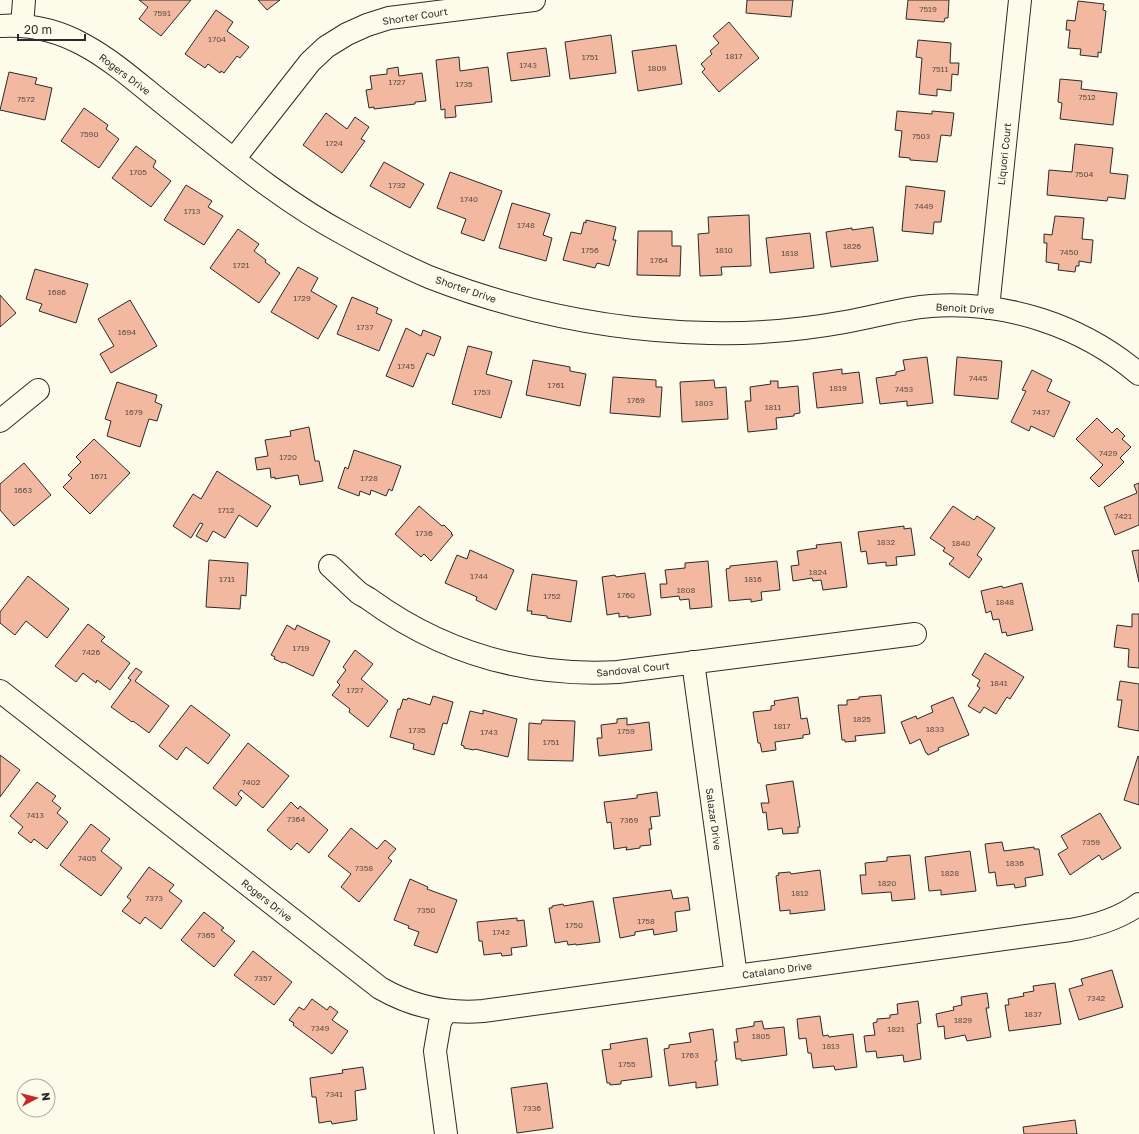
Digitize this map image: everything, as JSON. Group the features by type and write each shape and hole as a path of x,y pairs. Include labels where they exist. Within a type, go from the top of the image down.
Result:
{"street":[{"path":"22,26 24,0"},
{"name":"Shorter Court","path":"234,159 310,62 326,47 347,34 389,18 534,0"},
{"name":"Liquori Court","path":"988,308 1020,0"},
{"name":"Rogers Drive","path":"0,26 22,26 57,33 85,45 119,69 177,114"},
{"name":"Shorter Drive","path":"177,114 267,184 310,214 348,237 428,276 470,291 512,305 566,318 644,329 711,333 755,332 800,328"},
{"name":"Benoit Drive","path":"800,328 844,322 922,307 954,306 988,308 1021,313 1062,327 1100,346 1139,374"},
{"path":"0,421 38,390"},
{"name":"Sandoval Court","path":"330,566 360,594 395,618 423,633 451,646 492,660 532,669 585,673 631,671 915,634"},
{"name":"Salazar Drive","path":"693,662 736,976"},
{"name":"Rogers Drive","path":"0,691 380,988 420,1006 446,1011"},
{"name":"Catalano Drive","path":"446,1011 483,1011 1070,930 1108,921 1139,904"},
{"path":"446,1011 440,1022 435,1051 446,1134"}],"building":[{"path":"139,0 191,0 161,36 139,19 148,7"},
{"path":"258,0 280,0 267,10"},
{"path":"747,0 793,0 791,17 746,13"},
{"path":"908,0 949,0 948,18 945,18 944,22 906,19"},
{"path":"1078,1 1104,4 1103,10 1106,11 1101,53 1098,52 1098,57 1080,55 1081,49 1068,48 1070,30 1066,30 1067,20 1075,21"},
{"path":"216,10 233,22 227,31 249,47 240,58 237,56 224,73 221,71 220,73 208,64 205,68 185,54"},
{"path":"729,22 759,58 719,92 702,72 705,69 701,64 712,54 710,51 719,43 713,36"},
{"path":"611,35 616,73 570,79 565,42"},
{"path":"918,40 951,43 950,63 959,63 958,75 952,74 951,91 937,89 937,96 919,94 922,58 916,57"},
{"path":"676,45 682,84 638,91 632,51"},
{"path":"546,48 550,76 511,81 507,53"},
{"path":"459,57 460,71 488,67 492,102 455,106 456,117 445,118 445,109 441,110 436,60"},
{"path":"398,67 399,76 422,73 426,101 415,102 415,104 374,109 374,107 369,108 366,90 372,89 370,76 387,74 387,69"},
{"path":"9,72 37,78 35,84 52,88 45,120 0,110"},
{"path":"1060,79 1082,81 1081,89 1117,93 1113,125 1060,119 1062,103 1058,102"},
{"path":"84,108 108,125 106,129 119,139 99,168 61,141"},
{"path":"897,111 932,114 932,111 954,113 951,136 941,135 937,162 910,160 910,158 899,157 902,131 895,130"},
{"path":"326,113 347,129 355,117 369,127 361,139 365,141 342,173 303,145"},
{"path":"1075,144 1113,148 1110,173 1128,175 1125,199 1108,197 1107,201 1047,195 1049,170 1072,172"},
{"path":"136,146 156,161 153,167 171,181 151,207 112,178"},
{"path":"384,162 424,184 410,208 370,186"},
{"path":"450,172 502,191 484,241 461,233 466,219 437,208"},
{"path":"186,185 212,201 208,207 223,216 204,245 164,220"},
{"path":"906,186 945,191 941,222 934,222 933,234 902,231"},
{"path":"512,203 550,214 543,235 552,238 546,261 499,248"},
{"path":"749,215 751,266 721,267 722,275 700,276 698,234 709,233 708,217"},
{"path":"1055,216 1084,218 1082,239 1093,240 1091,263 1079,261 1079,266 1076,266 1075,272 1058,270 1059,264 1046,262 1047,243 1044,243 1044,234 1052,235"},
{"path":"586,220 616,227 613,240 616,240 609,266 597,263 595,268 563,260 571,232 581,234 584,222 586,223"},
{"path":"873,227 878,261 831,267 826,232 852,228 852,230"},
{"path":"238,229 259,244 254,251 266,260 265,262 280,273 259,303 210,268"},
{"path":"638,231 672,231 672,246 681,246 680,276 637,275"},
{"path":"810,233 814,268 770,273 766,238"},
{"path":"298,267 318,278 311,291 337,306 318,339 271,312"},
{"path":"35,269 88,284 76,323 39,311 42,304 26,299"},
{"path":"0,295 16,313 0,327"},
{"path":"352,297 378,308 376,313 392,320 379,351 337,334"},
{"path":"130,300 157,346 111,373 100,354 114,346 98,319"},
{"path":"406,328 421,336 423,330 441,337 434,356 427,353 413,387 386,376"},
{"path":"468,346 492,352 486,374 512,381 501,418 452,404"},
{"path":"927,357 933,403 907,406 907,401 880,404 876,378 896,375 896,372 905,370 903,360"},
{"path":"957,357 1002,361 998,399 954,395"},
{"path":"533,360 570,367 570,371 586,374 580,406 526,395"},
{"path":"842,369 842,374 859,372 863,403 817,408 813,373"},
{"path":"1032,370 1052,380 1047,391 1070,402 1054,437 1031,426 1029,431 1011,422 1026,391 1022,390"},
{"path":"613,377 656,380 656,387 662,387 660,417 610,413"},
{"path":"714,380 715,388 726,387 728,419 682,422 680,382"},
{"path":"770,381 778,381 778,388 798,386 800,413 794,414 794,416 776,418 777,429 748,432 745,401 751,401 750,387 771,384"},
{"path":"117,382 157,395 155,402 162,405 157,421 149,419 140,447 107,436 111,421 105,419"},
{"path":"1097,418 1112,433 1117,428 1125,436 1122,439 1131,447 1120,458 1124,462 1099,487 1090,478 1103,465 1076,439"},
{"path":"309,427 315,461 319,461 323,481 300,485 298,475 275,479 275,477 271,478 270,468 257,470 255,458 268,456 265,440 291,436 290,431"},
{"path":"94,439 130,473 90,514 63,487 72,478 68,475 81,462 76,457"},
{"path":"354,450 401,466 392,491 389,489 386,496 371,490 370,495 360,491 359,496 338,488 345,467 348,469"},
{"path":"24,463 51,495 14,526 0,510 0,484"},
{"path":"217,471 271,506 257,527 239,515 225,538 213,531 207,542 196,536 203,524 200,523 191,538 173,526 193,494 201,499"},
{"path":"1139,483 1139,525 1115,535 1104,507 1137,493 1134,485"},
{"path":"419,506 442,526 444,525 453,535 431,561 424,554 421,557 395,534"},
{"path":"953,506 974,520 977,516 995,528 977,555 982,559 969,578 949,564 954,558 943,551 945,548 930,538"},
{"path":"904,526 904,529 911,528 915,555 896,557 897,565 886,566 886,562 868,564 866,551 861,552 858,532"},
{"path":"841,542 847,587 823,590 821,580 813,581 812,578 793,581 791,566 799,565 797,551 817,548 816,545"},
{"path":"470,550 514,570 496,610 476,600 477,597 445,583 457,555 467,559"},
{"path":"1139,550 1139,582 1132,551"},
{"path":"209,560 248,563 246,596 241,595 240,609 206,607"},
{"path":"708,561 712,607 690,609 689,599 680,600 679,596 661,598 660,584 667,584 665,570 685,568 685,563"},
{"path":"777,561 780,590 761,592 762,600 751,602 751,599 729,601 726,569 730,568 730,566"},
{"path":"645,573 651,615 628,618 628,616 619,617 619,613 607,615 602,577 615,575 616,577"},
{"path":"532,574 577,581 571,622 531,614 532,611 527,611"},
{"path":"28,576 69,609 47,638 26,621 15,635 0,623 0,612"},
{"path":"1022,583 1033,630 1007,636 1006,632 1002,633 999,619 993,620 991,611 986,613 981,591 1002,586 1003,588"},
{"path":"1132,614 1139,614 1139,668 1128,667 1129,649 1114,647 1117,625 1132,627"},
{"path":"88,624 105,637 101,641 130,663 110,690 97,680 96,683 83,673 76,682 55,666"},
{"path":"287,625 295,630 297,625 330,641 313,676 284,662 283,663 274,659 275,657 271,655"},
{"path":"355,650 373,664 361,679 388,701 368,727 349,712 350,709 332,695 340,685 337,682 346,670 343,667"},
{"path":"985,653 1024,677 1010,699 1007,697 996,714 984,707 980,713 968,706 980,688 977,686 980,680 972,675"},
{"path":"136,668 142,672 135,681 169,706 149,733 111,707 131,680 128,678"},
{"path":"1120,681 1139,684 1139,731 1118,727 1122,700 1117,700"},
{"path":"881,695 885,733 855,736 856,741 845,742 845,740 842,740 838,705 847,705 847,700 859,699 859,697"},
{"path":"433,696 453,702 447,724 443,723 434,755 413,749 414,744 390,737 398,709 400,709 403,699 407,700 408,698 430,705"},
{"path":"798,697 801,719 807,718 810,734 803,735 803,738 775,742 776,750 762,752 760,743 758,743 753,712 771,710 771,706 775,705 774,701"},
{"path":"953,697 969,735 938,748 939,750 928,755 920,739 910,744 901,722 916,716 917,719 933,712 931,706"},
{"path":"191,705 230,735 208,764 186,747 177,760 159,746"},
{"path":"483,710 517,719 508,757 475,749 464,748 464,746 461,745 470,711 483,714"},
{"path":"627,718 627,725 649,722 652,750 599,756 597,738 602,738 601,725 617,723 617,719"},
{"path":"542,720 575,721 573,761 528,760 529,723 541,724"},
{"path":"248,743 289,776 263,808 241,790 238,794 242,798 236,806 213,788"},
{"path":"0,755 20,770 0,797"},
{"path":"1138,756 1139,757 1139,805 1124,800"},
{"path":"793,781 800,827 798,827 798,833 783,834 782,828 768,830 766,812 763,813 761,803 769,803 766,785"},
{"path":"37,782 56,796 52,801 61,808 57,813 68,822 47,849 34,839 31,843 18,833 23,827 10,816"},
{"path":"657,792 660,816 650,817 652,829 649,829 651,845 626,850 627,847 614,849 611,822 607,823 604,802 637,798 637,795"},
{"path":"291,802 298,809 300,806 328,830 309,853 297,843 291,850 267,830"},
{"path":"1100,813 1121,848 1102,860 1099,855 1070,875 1058,854 1068,848 1061,836"},
{"path":"91,824 110,839 101,851 122,868 101,896 60,865"},
{"path":"351,828 377,849 385,840 396,849 388,858 392,861 359,902 341,887 351,874 328,856"},
{"path":"1002,842 1004,851 1034,847 1034,849 1039,849 1043,875 1025,878 1026,886 1015,888 1014,884 997,886 995,872 989,873 985,844"},
{"path":"970,851 976,891 941,895 941,890 929,891 925,857"},
{"path":"910,855 915,899 892,901 891,892 862,894 860,875 866,875 865,863 887,861 887,857"},
{"path":"149,867 174,885 169,891 182,901 161,929 145,917 140,924 122,911 131,900 127,897"},
{"path":"820,870 825,910 790,914 790,910 780,911 776,876 779,875 778,873 790,872 791,874"},
{"path":"410,879 428,887 427,889 457,900 437,953 414,945 419,932 394,920"},
{"path":"671,890 673,899 688,897 690,910 675,912 677,931 654,935 653,929 635,932 635,935 620,938 613,898"},
{"path":"593,901 600,942 576,945 568,945 567,941 555,943 549,908 563,904 564,906"},
{"path":"204,912 224,928 221,930 235,941 214,967 181,940"},
{"path":"517,918 517,921 524,920 527,946 511,948 512,955 502,956 501,953 484,955 482,941 479,941 477,922"},
{"path":"253,951 292,982 274,1005 234,975"},
{"path":"1112,970 1123,1007 1079,1020 1069,989 1083,985 1081,979"},
{"path":"1055,983 1061,1024 1009,1031 1005,1005 1009,1005 1008,999 1024,996 1023,993 1034,991 1033,986"},
{"path":"987,993 989,1008 986,1008 991,1037 967,1041 965,1035 945,1039 944,1026 938,1027 936,1014 954,1010 953,1007 962,1005 961,997"},
{"path":"312,999 327,1010 330,1006 338,1012 332,1020 348,1031 332,1054 293,1025 294,1023 289,1020 299,1007 304,1010"},
{"path":"918,1001 921,1023 917,1024 921,1059 904,1062 903,1055 877,1058 876,1051 866,1052 864,1036 875,1035 873,1023 877,1022 877,1019 890,1018 890,1015 898,1014 897,1004"},
{"path":"820,1016 823,1036 828,1035 829,1037 853,1034 857,1067 835,1070 834,1066 813,1068 811,1053 808,1053 806,1038 799,1039 797,1019"},
{"path":"762,1021 764,1029 784,1027 787,1055 741,1061 741,1059 736,1059 734,1042 738,1042 736,1029 754,1026 754,1022"},
{"path":"713,1029 718,1085 696,1088 696,1082 669,1086 664,1049 669,1048 669,1045 691,1042 689,1033"},
{"path":"647,1038 652,1077 621,1081 621,1084 610,1085 610,1083 607,1083 602,1050 611,1049 610,1044"},
{"path":"363,1067 366,1089 355,1091 357,1120 332,1124 331,1121 319,1123 316,1097 312,1097 310,1078 343,1073 342,1070"},
{"path":"547,1083 553,1128 517,1133 511,1088"},
{"path":"1075,1120 1077,1134 1024,1134 1023,1127"}]}
